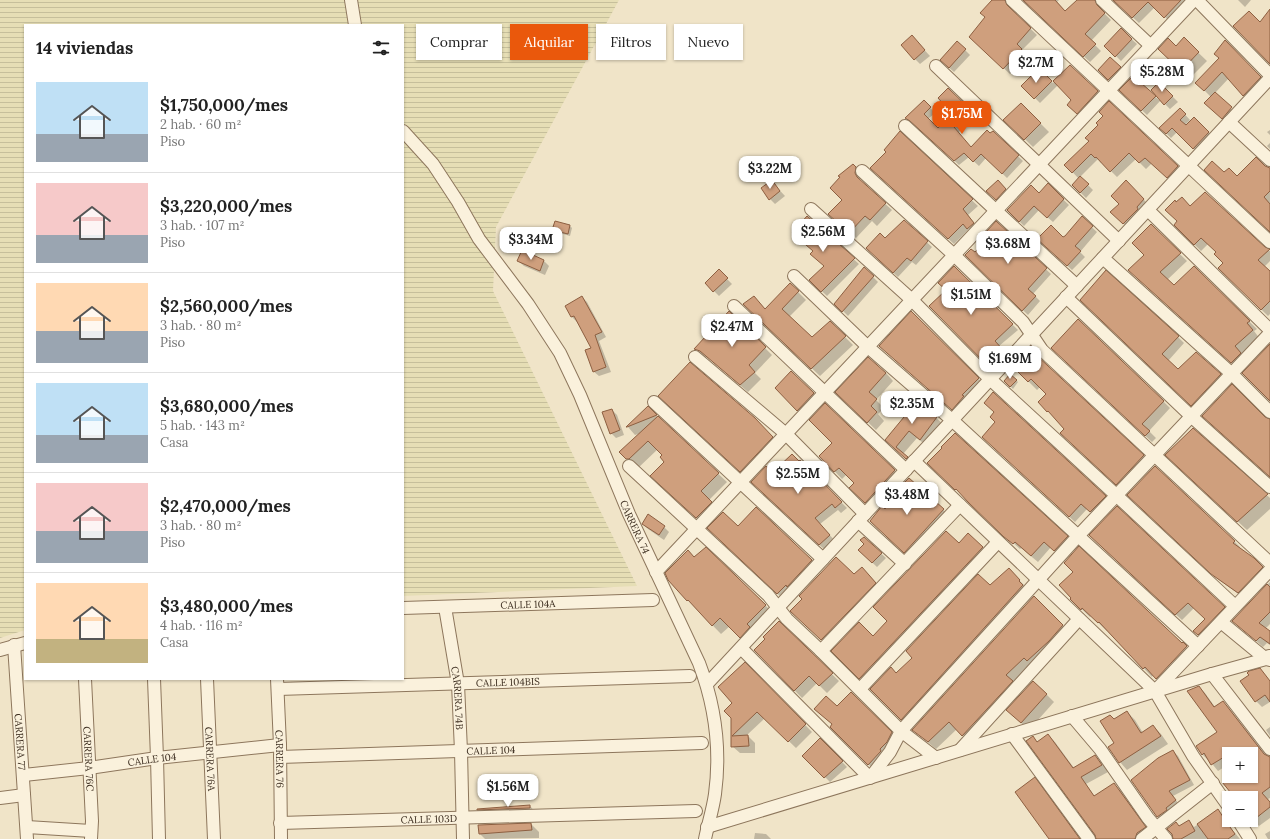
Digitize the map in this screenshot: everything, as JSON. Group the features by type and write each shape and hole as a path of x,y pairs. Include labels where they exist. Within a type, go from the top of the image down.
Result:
{"street":[{"path":"351,0 355,24"},
{"path":"1012,0 1270,242"},
{"path":"1102,0 1151,46"},
{"path":"656,572 1196,0 1270,75"},
{"path":"936,66 1119,241"},
{"path":"707,684 1270,78"},
{"path":"1229,122 1270,160"},
{"path":"905,126 1077,286"},
{"name":"CARRERA 74","path":"404,132 433,164 458,202 479,239 528,304 560,353 580,395 629,514 699,663 707,684 714,718 717,748 715,794 706,833"},
{"path":"862,171 954,255 1023,322 1042,350 1270,563"},
{"path":"811,209 912,300 990,380 1236,606"},
{"path":"1148,210 1270,330"},
{"path":"1103,258 1232,374 1270,412"},
{"path":"794,276 868,347 952,420 1198,646"},
{"path":"1066,297 1192,416 1270,487"},
{"path":"734,306 825,393 960,505 1155,691 1193,756 1222,796"},
{"path":"870,778 890,752 901,731 1116,495 1270,333"},
{"path":"695,357 786,434 905,564"},
{"path":"654,402 823,559"},
{"path":"630,466 768,595 787,619 860,689 901,731 936,758"},
{"path":"821,651 960,505"},
{"path":"860,689 998,542"},
{"path":"1155,691 1270,570"},
{"name":"CALLE 104A","path":"404,608 654,600"},
{"name":"CARRERA 74B","path":"445,607 458,684 461,751 462,839"},
{"path":"959,751 1079,619"},
{"path":"1221,622 1269,658"},
{"path":"0,650 20,644"},
{"name":"CARRERA 77","path":"20,644 24,795 27,839"},
{"path":"741,648 870,778"},
{"path":"706,833 870,778 1012,734 1269,658"},
{"path":"1212,674 1270,749"},
{"name":"CALLE 104BIS","path":"277,684 458,684 690,676"},
{"name":"CARRERA 76C","path":"85,680 91,835"},
{"path":"154,680 159,839"},
{"name":"CARRERA 76A","path":"207,680 214,839"},
{"name":"CARRERA 76","path":"277,684 280,751 281,839"},
{"path":"1072,716 1100,749 1166,839"},
{"path":"1012,734 1089,839"},
{"name":"CALLE 104","path":"24,775 89,768 157,758 210,753 280,751 461,751 702,743"},
{"path":"1142,839 1213,783"},
{"path":"0,798 24,795"},
{"name":"CALLE 103D","path":"280,823 696,811"},
{"path":"27,827 91,835"},
{"path":"1242,827 1250,839"}],"shaded area":[{"path":"0,0 619,0 606,24 596,24 596,42 588,57 588,24 510,24 510,60 586,60 496,227 493,291 637,586 404,596 404,24 24,24 24,630 0,638"}],"building":[{"path":"992,0 1005,0 1007,5 1031,28 1017,44 1022,49 1003,69 969,37 985,17 980,13"},
{"path":"1023,0 1055,0 1065,11 1077,0 1095,0 1097,5 1105,13 1085,34 1096,44 1083,57"},
{"path":"1113,0 1181,0 1164,18 1148,2 1132,18"},
{"path":"1270,9 1270,64 1233,26 1249,11 1260,22"},
{"path":"1121,28 1132,39 1115,57 1104,46"},
{"path":"912,35 925,50 914,60 901,45"},
{"path":"1184,37 1199,52 1181,71 1158,49 1168,38 1176,46"},
{"path":"1225,40 1261,77 1243,96 1222,72 1204,91 1195,83 1219,58 1214,54"},
{"path":"957,41 966,49 949,68 940,60"},
{"path":"1110,57 1121,67 1108,80 1098,70"},
{"path":"1070,65 1098,91 1077,114 1067,105 1071,100 1053,81"},
{"path":"1039,68 1052,81 1034,99 1021,86"},
{"path":"1133,76 1156,96 1141,111 1119,90"},
{"path":"1159,82 1173,96 1164,105 1151,90"},
{"path":"948,88 971,110 954,127 971,147 987,130 990,133 993,131 1019,155 1002,174 981,154 973,162 964,153 954,161 905,118 924,100 931,107 924,114 938,128 952,114 938,98"},
{"path":"1215,92 1232,107 1222,119 1204,103"},
{"path":"1109,101 1178,166 1167,178 1145,158 1139,163 1129,153 1110,172 1096,157 1095,158 1091,154 1072,173 1064,165 1089,141 1085,138 1098,125 1096,123 1103,116 1099,112"},
{"path":"1021,103 1041,123 1024,140 1003,120"},
{"path":"1180,108 1186,114 1180,120 1186,125 1194,117 1209,132 1193,149 1172,128 1166,134 1159,128"},
{"path":"900,131 973,199 963,209 974,223 967,229 963,224 948,239 870,168 886,152 884,150"},
{"path":"1256,157 1265,166 1270,168 1270,191 1264,197 1270,204 1270,232 1204,170 1212,161 1224,172 1229,168 1237,176"},
{"path":"853,164 856,167 855,173 857,177 886,203 870,220 865,216 849,233 828,214 842,200 830,188 840,177 838,176"},
{"path":"1080,176 1089,184 1080,193 1072,185"},
{"path":"772,180 780,191 769,200 761,188"},
{"path":"998,180 1006,189 996,200 986,191"},
{"path":"1126,180 1144,199 1137,207 1138,209 1123,224 1110,212 1119,204 1111,196"},
{"path":"1048,183 1064,199 1047,218 1034,206 1019,222 1007,210 1031,185 1039,193"},
{"path":"1205,192 1265,247 1270,249 1258,260 1270,271 1270,301 1261,310 1218,268 1223,263 1214,254 1216,252 1201,238 1194,245 1174,225 1177,221 1165,210 1175,200 1176,202 1182,197 1190,206"},
{"path":"807,216 855,258 821,292 809,280 824,266 810,254 813,251 792,233"},
{"path":"1082,216 1093,226 1075,246 1081,251 1067,266 1037,239 1051,225 1063,237 1065,236"},
{"path":"904,220 928,241 911,261 907,258 893,273 866,248 880,233 885,238"},
{"path":"555,221 570,225 568,234 552,230"},
{"path":"996,221 1047,268 1028,289 1036,296 1022,311 965,255 971,249 975,252 991,235 987,231"},
{"path":"1151,224 1181,253 1160,272 1174,285 1194,266 1250,321 1247,323 1253,330 1235,346 1241,353 1231,363 1128,270 1144,255 1132,243"},
{"path":"522,250 544,260 540,271 517,261"},
{"path":"954,266 1013,324 995,341 1005,352 990,368 929,306 946,290 938,283"},
{"path":"864,267 874,276 842,312 834,304"},
{"path":"719,269 728,278 713,292 705,283"},
{"path":"1106,270 1179,336 1162,354 1178,369 1196,352 1221,374 1191,406 1080,300"},
{"path":"790,283 799,291 782,309 812,337 830,321 846,336 811,369 743,304 754,296 765,309"},
{"path":"582,296 602,332 595,335 606,367 593,372 585,350 591,348 574,316 571,317 565,306"},
{"path":"729,311 766,347 749,365 755,372 740,385 700,351 694,349"},
{"path":"911,311 979,378 962,395 964,396 952,410 879,346"},
{"path":"1078,319 1164,401 1142,424 1150,431 1145,436 1051,348"},
{"path":"1270,344 1270,401 1242,373"},
{"path":"1034,353 1144,455 1116,485 1060,433 1064,429 1038,402 1046,394 1031,379 1028,382 1018,372"},
{"path":"868,357 886,373 869,392 877,399 871,406 877,412 867,423 835,392"},
{"path":"690,362 755,418 773,437 740,472 658,396"},
{"path":"791,371 814,393 797,411 775,388"},
{"path":"1010,374 1017,380 1010,387 1004,381"},
{"path":"1232,384 1265,417 1270,419 1270,477 1202,416"},
{"path":"993,392 1106,496 1090,512 1081,504 1069,517 982,437 995,422 990,417 994,412 984,403"},
{"path":"918,400 937,417 920,440 909,431 896,447 908,457 906,459 885,440"},
{"path":"825,403 895,470 865,503 849,488 854,483 839,468 834,472 819,456 832,443 809,420"},
{"path":"648,406 657,415 626,427"},
{"path":"612,409 620,430 610,434 602,412"},
{"path":"658,416 719,473 701,491 712,502 696,518 650,476 664,462 660,457 662,455 648,441 629,459 626,459 619,452"},
{"path":"1193,428 1268,494 1237,522 1165,455"},
{"path":"955,433 1068,536 1054,551 1044,542 1031,556 1015,542 1013,544 927,463"},
{"path":"792,454 808,467 842,502 835,508 832,504 815,518 830,535 819,545 751,482 766,466 773,472"},
{"path":"1155,466 1235,541 1233,543 1254,558 1263,567 1238,593 1211,574 1127,495"},
{"path":"909,478 944,509 904,553 870,521 882,506 885,509 902,489 900,487"},
{"path":"1117,506 1225,607 1198,635 1193,631 1205,619 1188,603 1175,615 1089,535"},
{"path":"756,507 812,560 787,587 786,585 777,594 707,528 723,512 738,526"},
{"path":"648,514 665,526 659,535 642,524"},
{"path":"946,531 959,543 968,533 983,547 859,679 831,651 859,622 873,636 887,621 873,607"},
{"path":"864,537 882,553 872,563 858,550 864,544 860,540"},
{"path":"1079,546 1187,646 1156,679 1145,667 1143,669 1099,622 1098,623 1082,608 1081,610 1059,585 1073,572 1064,563"},
{"path":"706,547 766,605 747,624 750,627 740,638 720,618 712,626 668,580 665,573 688,550 694,557"},
{"path":"836,557 854,574 862,567 876,583 821,640 790,611 802,599 799,596"},
{"path":"1009,568 1023,585 901,720 870,689 891,667 896,673 912,658 906,651 978,574 990,585"},
{"path":"1267,584 1270,587 1270,612 1259,623 1270,631 1270,644 1260,637 1256,641 1232,621"},
{"path":"1034,596 1063,625 1049,641 1027,661 1024,658 1006,675 1013,681 962,736 949,722 928,742 912,730"},
{"path":"779,621 833,673 819,686 809,676 794,691 754,650 765,639 763,637"},
{"path":"745,662 806,724 788,742 757,712 732,736 748,735 749,746 731,747 731,718 724,711 732,703 718,687"},
{"path":"1260,668 1270,681 1270,702 1265,695 1255,702 1240,681 1249,675 1247,673 1249,671"},
{"path":"1033,681 1047,694 1021,723 1006,710"},
{"path":"1199,686 1214,707 1223,701 1264,754 1270,757 1270,787 1262,793 1270,802 1270,807 1258,816 1258,791 1229,791 1223,783 1258,783 1258,747 1222,747 1222,758 1211,765 1204,753 1202,755 1196,746 1217,732 1187,691"},
{"path":"851,692 892,732 887,742 880,749 881,751 868,765 830,727 832,724 814,709 826,696 837,706"},
{"path":"1127,711 1141,733 1153,725 1161,736 1119,763 1108,747 1114,743 1100,721 1110,715 1114,719"},
{"path":"1048,734 1073,768 1095,755 1102,765 1081,777 1094,796 1114,783 1146,827 1137,833 1135,839 1096,839 1095,835 1026,741 1033,736 1037,742"},
{"path":"820,738 843,761 824,778 802,756"},
{"path":"1173,750 1190,780 1169,791 1176,800 1166,808 1167,810 1157,817 1131,780 1158,758"},
{"path":"1035,777 1080,839 1049,839 1015,792"},
{"path":"530,805 530,808 477,810 477,809"},
{"path":"1218,809 1222,815 1222,827 1230,827 1235,834 1228,839 1208,839 1197,824"},
{"path":"1189,820 1195,831 1181,839 1173,839 1172,834 1167,829 1176,822 1179,826"},
{"path":"531,823 532,830 479,834 478,825"}]}
